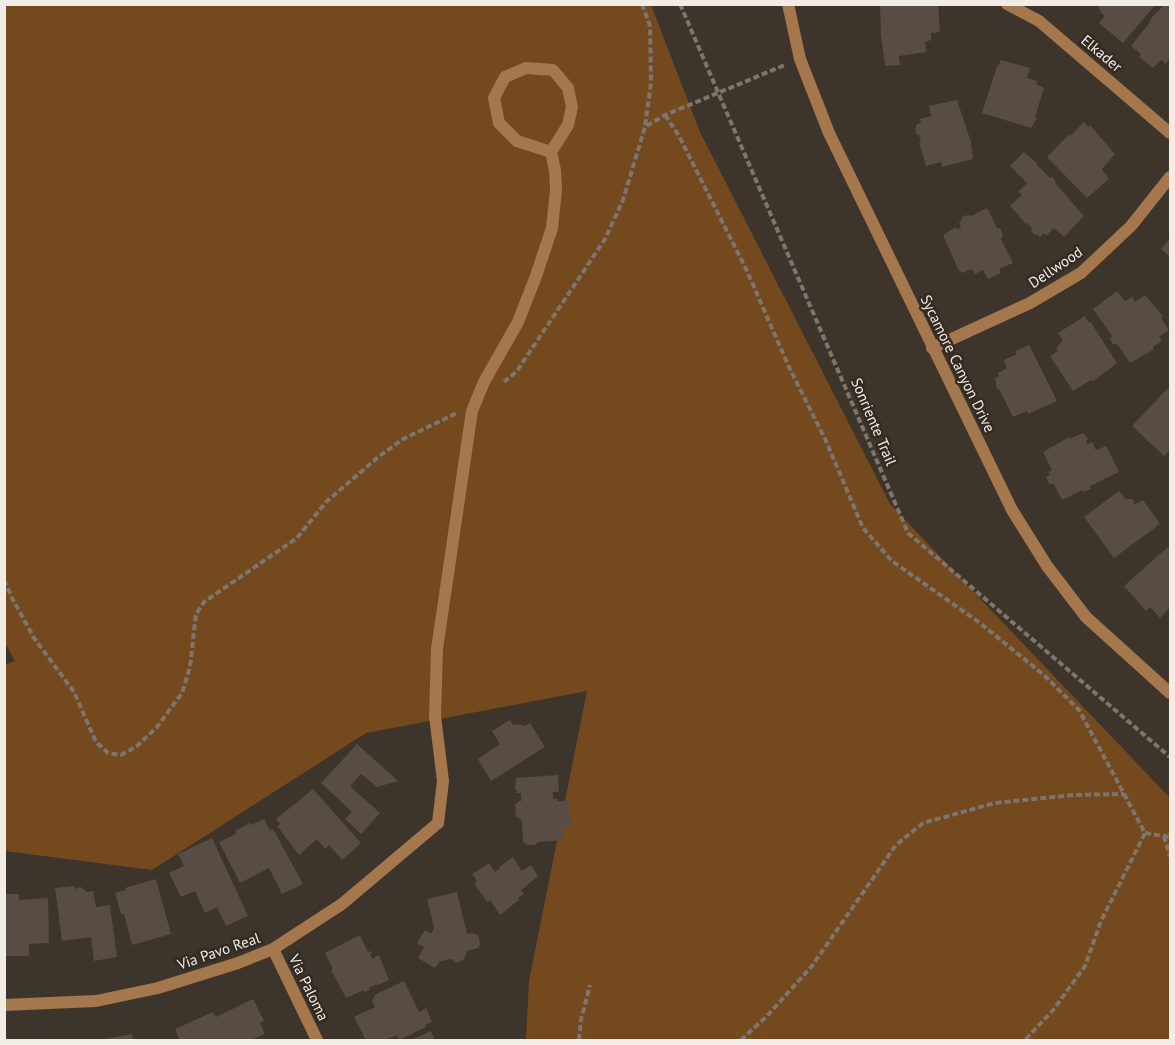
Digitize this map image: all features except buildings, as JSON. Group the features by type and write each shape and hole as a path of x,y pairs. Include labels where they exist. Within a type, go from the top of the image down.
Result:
{"street":[{"name":"Sycamore Canyon Drive","path":"788,4 800,59 829,133 1012,510 1047,566 1086,617 1170,693"},
{"name":"Elkader","path":"1007,4 1039,21 1170,133"},
{"path":"472,411 484,382 518,321 552,228 556,190 551,152 568,125 572,106 568,88 553,70 526,68 505,76 494,98 499,123 517,141 551,152"},
{"name":"Dellwood","path":"932,348 1030,303 1081,273 1131,226 1170,177"},
{"name":"Via Pavo Real","path":"4,1005 96,1001 158,988 227,967 273,949 342,904 438,822 443,781 435,716 437,650 472,411"},
{"name":"Via Paloma","path":"273,949 317,1041"}],"path":[{"path":"497,389 517,371 604,239 623,200 645,127 651,83 650,26 642,4"},
{"name":"Sonriente Trail","path":"680,4 908,533 1170,757"},
{"path":"645,127 664,115 800,59"},
{"path":"664,115 679,136 747,271 788,365 826,441 863,528 892,561 980,623 1045,676 1079,710 1145,833"},
{"path":"4,580 34,638 74,692 96,742 108,753 121,755 137,746 157,727 182,693 189,667 196,614 204,602 297,538 326,502 376,458 434,423 455,413 472,411"},
{"path":"741,1041 812,966 896,845 923,823 995,803 1073,795 1124,794"},
{"path":"1145,833 1170,837"},
{"path":"1025,1041 1054,1009 1085,966 1101,921 1145,833"},
{"path":"1164,836 1170,857"},
{"path":"579,1041 581,1020 590,985"}],"shaded area":[{"path":"5,5 651,5 700,132 890,504 1170,798 1170,1040 526,1040 529,981 587,691 366,733 152,870 5,851 5,665 15,661 4,641"}]}
